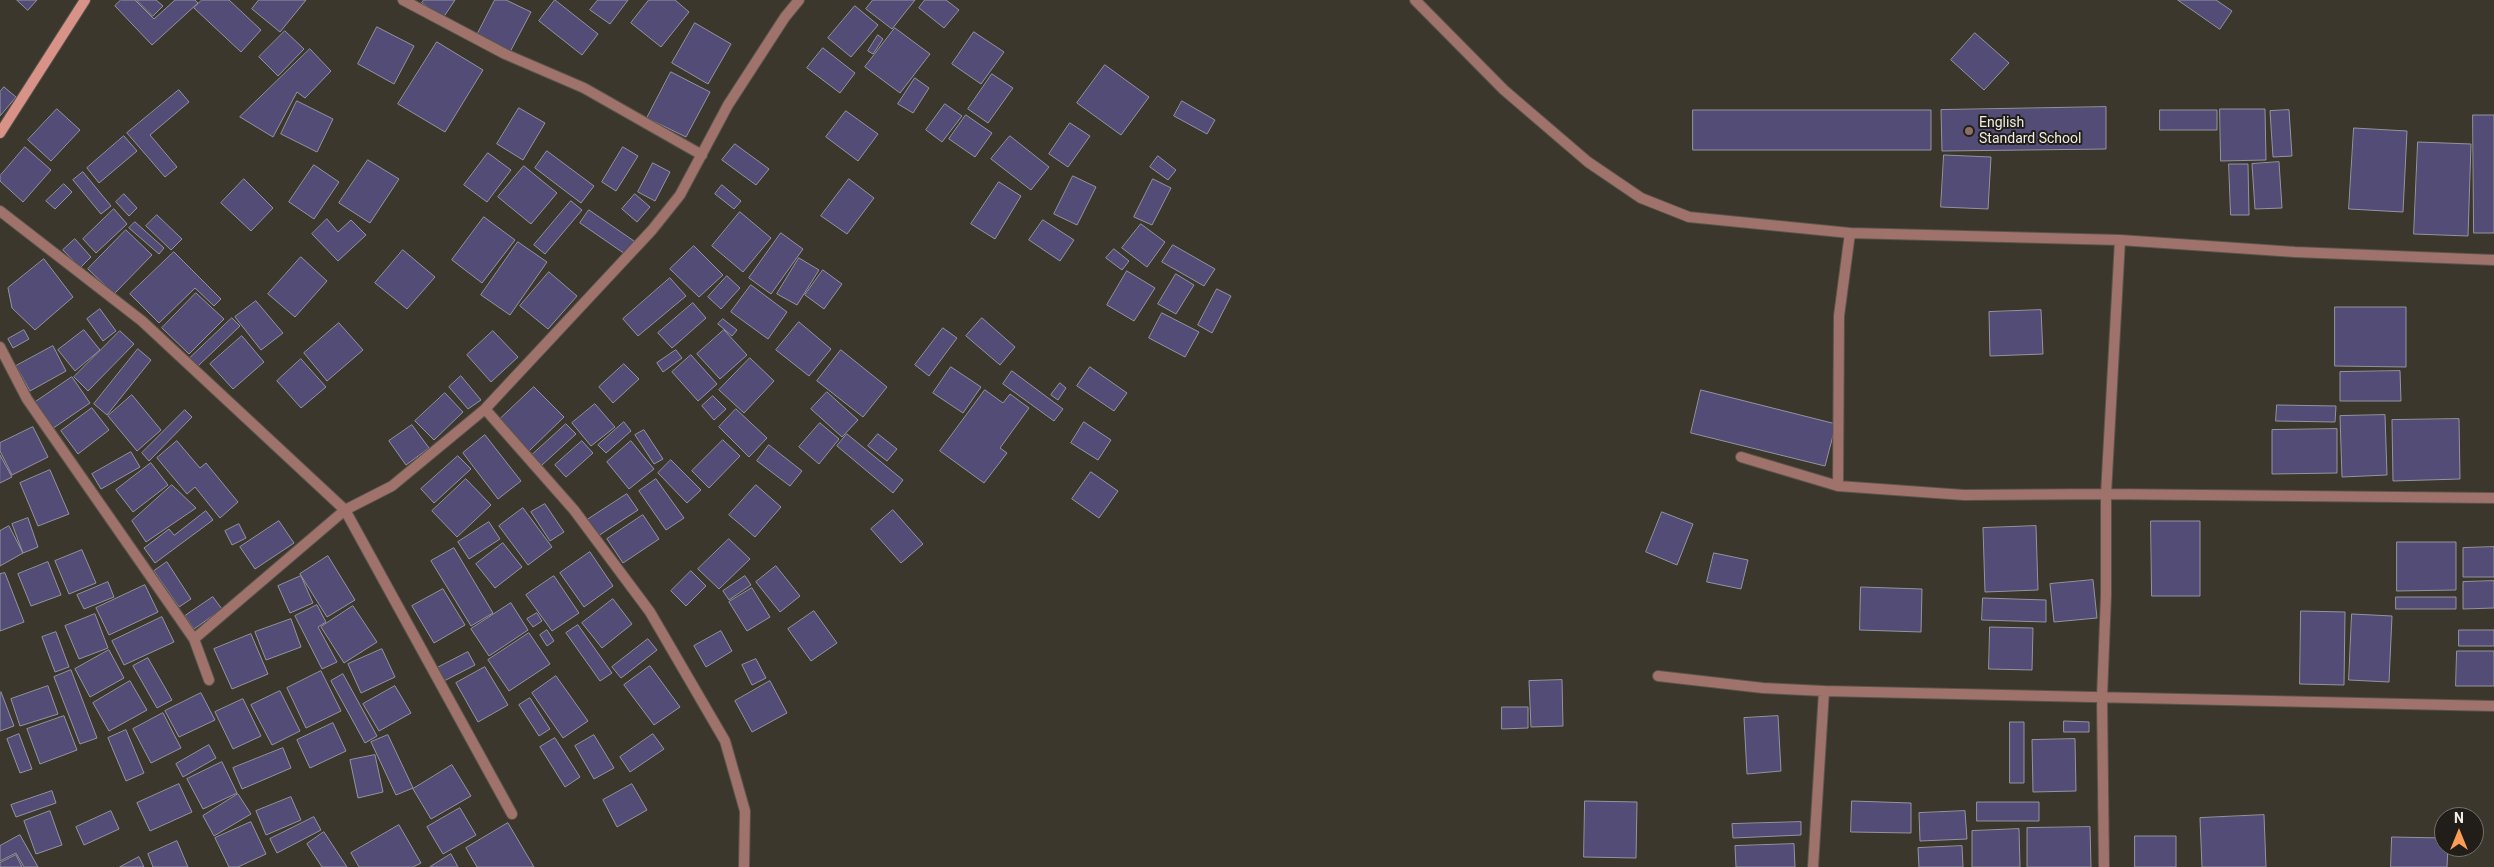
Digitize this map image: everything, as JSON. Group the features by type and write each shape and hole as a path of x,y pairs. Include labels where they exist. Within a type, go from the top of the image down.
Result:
{"street":[{"path":"0,133 85,0"},
{"path":"403,0 505,54 584,88 702,155"},
{"path":"194,639 345,510 392,486 486,409 652,230 680,195 728,106 785,17 799,0"},
{"path":"1415,0 1504,90 1588,162 1641,198 1689,217 1850,233 2120,240 2295,252 2494,260"},
{"path":"0,211 142,321 345,510 512,814"},
{"path":"1838,486 1839,316 1850,233"},
{"path":"2104,867 2102,697 2106,595 2106,494 2120,240"},
{"path":"0,348 27,399 194,639 209,680"},
{"path":"486,409 574,510 650,612 725,741 746,811 744,867"},
{"path":"1741,458 1838,486 1964,495 2106,494 2494,498"},
{"path":"1658,676 1763,688 1824,691 2494,706"},
{"path":"1813,867 1824,691"}],"building":[{"path":"17,0 37,0 28,10"},
{"path":"121,0 135,0 154,19 175,0 195,0 198,3 152,45 115,6"},
{"path":"137,0 156,0 163,6 153,16"},
{"path":"202,0 229,0 261,30 241,52 194,8"},
{"path":"259,0 306,0 280,32 252,9"},
{"path":"424,0 455,0 443,18 422,3"},
{"path":"495,0 506,0 531,12 510,52 477,35"},
{"path":"555,0 598,34 582,55 539,21"},
{"path":"598,0 628,0 610,24 590,10"},
{"path":"649,0 675,0 689,12 661,47 631,23"},
{"path":"873,0 915,0 892,29 866,9"},
{"path":"925,0 946,0 959,10 944,28 919,8"},
{"path":"2178,0 2216,0 2232,11 2220,29"},
{"path":"855,6 878,25 851,57 828,38"},
{"path":"695,23 731,44 708,84 672,63"},
{"path":"377,27 414,46 394,84 358,64"},
{"path":"895,28 930,54 900,93 865,67"},
{"path":"285,31 304,49 278,76 259,57"},
{"path":"974,32 1004,52 981,84 952,64"},
{"path":"1975,33 2009,63 1984,90 1951,60"},
{"path":"878,35 883,39 873,54 868,51"},
{"path":"437,42 483,70 445,132 398,104"},
{"path":"823,48 855,73 840,93 807,68"},
{"path":"310,49 331,71 305,98 297,92 273,137 240,117"},
{"path":"1105,65 1149,97 1121,135 1077,103"},
{"path":"671,72 710,92 686,137 647,118"},
{"path":"992,74 1013,88 988,123 968,109"},
{"path":"915,78 929,88 913,113 898,104"},
{"path":"4,87 16,97 0,116 0,92"},
{"path":"179,90 189,102 150,135 177,167 165,177 127,133"},
{"path":"297,101 333,119 317,152 281,134"},
{"path":"1182,101 1215,120 1207,134 1174,116"},
{"path":"945,104 962,116 942,142 926,130"},
{"path":"2106,107 2106,149 1942,151 1941,110"},
{"path":"519,108 545,123 523,160 497,144"},
{"path":"57,109 80,130 51,161 28,140"},
{"path":"2220,109 2265,109 2266,160 2221,161"},
{"path":"1693,110 1931,110 1931,150 1693,150"},
{"path":"2160,110 2217,110 2217,130 2160,130"},
{"path":"2289,110 2292,156 2273,157 2270,111"},
{"path":"846,111 878,134 858,161 826,137"},
{"path":"966,115 992,133 975,157 949,139"},
{"path":"2473,115 2494,115 2494,233 2474,233"},
{"path":"1070,123 1090,136 1068,167 1049,154"},
{"path":"2354,128 2407,131 2403,212 2349,209"},
{"path":"124,136 137,151 99,183 87,168"},
{"path":"1010,136 1049,167 1031,190 991,159"},
{"path":"2418,142 2471,144 2468,236 2414,234"},
{"path":"735,144 769,169 756,185 722,160"},
{"path":"25,147 51,170 23,202 0,181 0,176"},
{"path":"623,147 638,156 616,191 602,182"},
{"path":"547,151 594,186 581,203 535,168"},
{"path":"488,153 511,170 487,202 464,185"},
{"path":"1944,155 1991,157 1988,209 1941,207"},
{"path":"1158,156 1176,170 1168,180 1150,167"},
{"path":"368,160 399,179 370,223 339,203"},
{"path":"2279,162 2282,208 2255,209 2252,164"},
{"path":"653,163 670,172 655,201 638,192"},
{"path":"2229,164 2248,164 2249,215 2231,215"},
{"path":"314,165 339,182 314,219 289,202"},
{"path":"524,166 557,193 531,224 498,197"},
{"path":"83,172 111,206 101,214 73,180"},
{"path":"1073,176 1096,187 1077,225 1054,214"},
{"path":"244,179 273,208 251,231 221,203"},
{"path":"849,179 874,198 847,234 821,216"},
{"path":"1153,179 1171,188 1152,225 1134,217"},
{"path":"999,182 1021,196 995,239 971,224"},
{"path":"64,184 72,192 55,209 46,201"},
{"path":"722,185 741,201 734,209 715,194"},
{"path":"124,194 137,208 129,216 116,202"},
{"path":"635,194 650,207 637,222 622,209"},
{"path":"571,201 582,210 545,254 534,245"},
{"path":"114,209 127,224 96,253 83,239"},
{"path":"589,210 634,241 625,254 580,223"},
{"path":"740,212 771,238 743,272 712,246"},
{"path":"157,215 182,239 171,250 146,226"},
{"path":"484,217 515,240 482,283 452,260"},
{"path":"327,219 338,232 351,220 366,235 338,261 312,234"},
{"path":"1043,220 1074,240 1060,261 1029,240"},
{"path":"135,222 164,248 159,254 129,228"},
{"path":"1141,224 1165,242 1147,267 1122,248"},
{"path":"126,230 152,255 114,294 88,269"},
{"path":"781,233 803,249 771,294 749,278"},
{"path":"75,239 91,257 80,268 63,250"},
{"path":"518,242 547,262 510,315 481,295"},
{"path":"1173,245 1215,269 1204,286 1162,262"},
{"path":"694,246 723,275 699,297 670,269"},
{"path":"1114,249 1129,261 1122,270 1106,258"},
{"path":"403,250 435,277 407,309 375,283"},
{"path":"174,252 221,299 214,306 195,288 159,323 130,294"},
{"path":"301,257 327,281 295,317 268,294"},
{"path":"799,258 819,270 797,305 777,294"},
{"path":"44,259 73,297 35,330 12,308 8,288"},
{"path":"823,270 842,284 824,309 805,295"},
{"path":"1127,271 1155,288 1134,321 1107,305"},
{"path":"549,272 577,296 548,329 520,306"},
{"path":"1176,274 1194,285 1176,314 1158,304"},
{"path":"727,276 740,288 721,309 708,297"},
{"path":"670,278 686,296 638,336 623,319"},
{"path":"751,285 787,312 768,339 731,312"},
{"path":"1217,289 1231,296 1212,333 1198,325"},
{"path":"196,293 224,319 189,354 162,328"},
{"path":"256,301 283,333 261,350 235,317"},
{"path":"693,303 706,318 672,348 658,333"},
{"path":"2335,307 2406,307 2406,367 2335,366"},
{"path":"100,309 116,331 103,341 87,319"},
{"path":"2041,310 2043,354 1990,356 1989,312"},
{"path":"1162,313 1199,332 1185,357 1149,338"},
{"path":"232,318 240,326 198,366 190,358"},
{"path":"982,318 1015,347 1000,365 966,336"},
{"path":"723,319 737,330 732,336 718,324"},
{"path":"799,322 831,349 809,376 776,350"},
{"path":"339,323 363,350 327,381 304,353"},
{"path":"943,328 957,338 929,376 915,365"},
{"path":"24,330 29,339 13,348 8,339"},
{"path":"84,330 100,350 75,371 58,350"},
{"path":"724,330 747,355 720,379 697,354"},
{"path":"120,331 134,344 88,391 74,377"},
{"path":"493,331 518,357 491,382 467,355"},
{"path":"242,336 264,362 233,389 210,364"},
{"path":"53,346 66,371 30,391 16,366"},
{"path":"138,349 151,360 107,415 94,404"},
{"path":"676,350 682,358 663,372 657,363"},
{"path":"841,350 887,387 863,417 817,381"},
{"path":"691,355 717,384 698,401 672,372"},
{"path":"750,358 774,381 744,413 719,390"},
{"path":"301,359 326,387 301,408 277,381"},
{"path":"624,364 639,379 613,403 599,387"},
{"path":"951,367 981,387 963,413 933,393"},
{"path":"1090,367 1127,393 1114,411 1077,386"},
{"path":"1012,371 1063,409 1054,421 1003,384"},
{"path":"2400,371 2401,401 2340,401 2340,372"},
{"path":"461,376 481,400 468,409 449,387"},
{"path":"72,377 90,403 52,429 34,403"},
{"path":"1060,383 1066,388 1058,400 1051,395"},
{"path":"534,387 564,417 529,451 499,420"},
{"path":"985,390 1003,403 1010,394 1029,408 1000,448 1007,453 984,483 940,451"},
{"path":"1701,390 1836,424 1825,466 1691,433"},
{"path":"827,392 858,420 842,437 811,409"},
{"path":"445,393 463,412 434,440 415,421"},
{"path":"132,395 161,430 137,451 108,416"},
{"path":"713,396 726,409 714,420 702,406"},
{"path":"595,404 615,427 591,446 572,423"},
{"path":"2277,405 2336,406 2335,422 2276,421"},
{"path":"92,408 109,430 78,454 61,431"},
{"path":"736,409 767,438 749,457 719,427"},
{"path":"185,410 192,417 149,461 142,453"},
{"path":"2385,415 2387,475 2342,477 2340,416"},
{"path":"2459,419 2460,479 2393,481 2392,420"},
{"path":"624,422 631,431 606,453 598,445"},
{"path":"1084,422 1111,440 1098,460 1071,443"},
{"path":"820,423 839,439 819,464 799,447"},
{"path":"566,424 576,434 542,465 532,455"},
{"path":"412,425 429,448 406,465 389,441"},
{"path":"33,427 48,457 12,475 0,451 0,443"},
{"path":"2337,429 2337,473 2272,474 2272,430"},
{"path":"644,430 663,459 654,464 635,435"},
{"path":"847,434 903,480 893,493 837,446"},
{"path":"878,434 897,449 887,461 868,446"},
{"path":"485,435 521,481 498,499 463,453"},
{"path":"723,440 740,456 709,488 692,471"},
{"path":"177,441 200,468 206,463 238,502 220,518 195,487 187,494 157,458"},
{"path":"582,441 593,453 566,477 555,465"},
{"path":"631,441 654,469 629,489 607,462"},
{"path":"769,445 802,471 790,486 757,461"},
{"path":"131,452 140,467 101,489 92,474"},
{"path":"0,455 12,477 0,483"},
{"path":"458,456 471,469 434,503 421,489"},
{"path":"671,460 701,490 687,503 658,473"},
{"path":"151,463 168,485 133,512 116,490"},
{"path":"50,470 69,514 38,526 20,483"},
{"path":"1091,472 1118,491 1099,518 1072,499"},
{"path":"466,479 491,505 457,537 432,511"},
{"path":"656,479 684,518 666,530 639,491"},
{"path":"172,485 196,508 146,542 132,521"},
{"path":"756,485 781,507 755,537 729,515"},
{"path":"627,494 638,510 598,536 587,520"},
{"path":"545,504 564,532 550,541 531,512"},
{"path":"523,508 552,547 528,565 499,526"},
{"path":"893,510 923,544 901,563 871,529"},
{"path":"206,511 213,520 155,563 144,548 169,529 174,535"},
{"path":"1662,512 1693,524 1677,565 1646,552"},
{"path":"643,515 659,539 623,563 607,539"},
{"path":"28,518 38,547 23,553 12,524"},
{"path":"279,521 294,543 255,569 240,547"},
{"path":"2151,521 2200,521 2200,596 2152,596"},
{"path":"489,522 500,539 469,559 458,542"},
{"path":"239,524 246,538 232,545 225,531"},
{"path":"9,526 23,553 0,566 0,531"},
{"path":"2036,526 2038,590 1985,592 1983,528"},
{"path":"729,539 750,559 719,589 698,569"},
{"path":"2397,542 2456,542 2456,590 2397,591"},
{"path":"503,543 522,567 495,588 476,564"},
{"path":"2494,547 2494,577 2463,577 2463,548"},
{"path":"454,548 493,613 471,626 431,561"},
{"path":"82,550 96,583 69,594 55,561"},
{"path":"590,552 613,586 584,607 560,573"},
{"path":"1714,553 1748,560 1741,589 1707,582"},
{"path":"328,556 355,600 327,617 300,574"},
{"path":"48,562 61,595 31,606 18,574"},
{"path":"167,562 191,599 179,607 154,571"},
{"path":"776,566 800,596 780,612 756,582"},
{"path":"691,571 706,586 686,606 671,591"},
{"path":"5,573 24,622 0,631 0,574"},
{"path":"301,576 313,603 290,613 278,586"},
{"path":"554,576 579,613 552,631 526,595"},
{"path":"745,576 751,585 729,600 723,591"},
{"path":"2093,580 2097,618 2054,622 2050,584"},
{"path":"2494,581 2494,608 2463,609 2463,582"},
{"path":"108,582 114,597 84,609 77,595"},
{"path":"145,585 158,612 109,635 96,608"},
{"path":"1861,587 1922,589 1921,632 1860,630"},
{"path":"752,588 770,617 747,631 729,602"},
{"path":"443,589 465,625 434,643 412,606"},
{"path":"213,597 222,609 194,629 185,616"},
{"path":"2396,597 2456,597 2456,609 2396,609"},
{"path":"1983,598 2046,600 2046,622 1982,620"},
{"path":"613,599 632,624 602,648 582,623"},
{"path":"511,603 528,630 489,656 471,629"},
{"path":"317,605 326,622 318,627 337,662 322,669 295,616"},
{"path":"353,606 377,642 344,663 321,627"},
{"path":"814,611 837,643 811,661 788,629"},
{"path":"2301,611 2345,612 2344,685 2300,684"},
{"path":"537,613 542,621 533,627 527,619"},
{"path":"95,614 108,648 79,659 65,626"},
{"path":"2352,614 2392,616 2389,682 2349,680"},
{"path":"162,617 174,642 124,665 112,641"},
{"path":"291,619 301,647 266,660 255,632"},
{"path":"578,625 612,673 600,681 566,633"},
{"path":"1990,627 2033,628 2032,670 1989,669"},
{"path":"547,630 554,641 547,646 540,635"},
{"path":"2459,630 2494,630 2494,646 2459,646"},
{"path":"721,631 732,651 706,667 694,646"},
{"path":"56,632 69,667 55,672 42,637"},
{"path":"529,633 550,664 509,691 488,660"},
{"path":"251,634 268,674 232,689 214,649"},
{"path":"648,639 657,650 621,678 612,667"},
{"path":"382,649 395,677 361,693 348,664"},
{"path":"109,650 124,678 90,697 75,669"},
{"path":"2457,651 2494,651 2494,686 2456,686"},
{"path":"468,652 475,665 444,681 437,668"},
{"path":"148,658 172,700 157,708 133,666"},
{"path":"756,659 766,678 752,685 742,665"},
{"path":"650,666 680,707 654,725 624,685"},
{"path":"485,667 508,705 478,722 456,683"},
{"path":"71,670 97,738 80,744 54,677"},
{"path":"321,671 341,711 306,728 287,688"},
{"path":"343,674 377,736 365,743 331,681"},
{"path":"556,676 588,721 563,738 532,693"},
{"path":"1562,680 1563,726 1531,727 1529,681"},
{"path":"130,681 147,710 109,731 93,703"},
{"path":"770,681 787,713 752,732 735,701"},
{"path":"48,686 58,714 20,726 11,699"},
{"path":"395,686 411,713 379,731 363,704"},
{"path":"280,691 300,731 272,745 251,705"},
{"path":"0,693 14,726 0,731"},
{"path":"201,693 215,720 179,737 165,711"},
{"path":"530,698 550,729 539,736 519,705"},
{"path":"243,699 261,736 233,749 215,712"},
{"path":"1502,707 1528,707 1528,728 1502,729"},
{"path":"163,713 181,748 151,763 133,729"},
{"path":"64,716 77,750 40,764 27,729"},
{"path":"1778,716 1781,771 1747,774 1744,718"},
{"path":"2064,721 2089,722 2089,732 2064,732"},
{"path":"2010,722 2024,722 2024,783 2010,783"},
{"path":"333,723 346,751 310,768 297,740"},
{"path":"126,730 144,773 126,781 108,738"},
{"path":"19,734 32,769 20,773 7,739"},
{"path":"653,734 664,749 630,772 620,757"},
{"path":"388,735 413,788 396,795 371,742"},
{"path":"594,735 614,768 594,779 575,746"},
{"path":"555,738 580,777 565,787 540,747"},
{"path":"2075,739 2076,791 2033,792 2032,740"},
{"path":"209,745 216,758 183,777 176,764"},
{"path":"283,748 291,768 242,789 233,768"},
{"path":"375,755 383,792 358,798 350,760"},
{"path":"222,762 237,793 203,809 187,779"},
{"path":"452,765 471,796 431,819 413,789"},
{"path":"179,784 192,812 150,831 137,803"},
{"path":"632,784 647,810 617,827 603,800"},
{"path":"52,791 56,803 16,817 11,805"},
{"path":"238,794 251,814 214,836 203,816"},
{"path":"291,797 301,820 266,835 256,811"},
{"path":"1585,801 1637,802 1636,858 1584,857"},
{"path":"1852,801 1911,803 1911,833 1851,832"},
{"path":"1977,802 2039,802 2039,821 1977,821"},
{"path":"460,808 476,835 443,854 427,827"},
{"path":"50,811 62,845 36,854 24,821"},
{"path":"111,811 119,829 84,845 76,827"},
{"path":"1965,811 1967,839 1920,841 1919,813"},
{"path":"2264,815 2266,867 2202,867 2200,818"},
{"path":"314,817 321,830 277,853 270,839"},
{"path":"251,822 266,854 238,867 229,867 215,838"},
{"path":"1801,822 1801,835 1733,838 1732,824"},
{"path":"508,823 534,867 477,867 466,848"},
{"path":"399,825 421,863 413,867 359,867 351,853"},
{"path":"2090,827 2091,867 2027,867 2027,828"},
{"path":"2019,829 2020,867 1972,867 1972,831"},
{"path":"324,832 347,867 322,867 307,844"},
{"path":"20,835 38,867 24,867 16,853 0,861 0,846"},
{"path":"2135,836 2176,836 2176,867 2135,867"},
{"path":"2392,837 2434,838 2434,857 2448,857 2447,867 2391,867"},
{"path":"177,841 188,867 153,867 148,854"},
{"path":"1794,844 1795,867 1736,867 1735,846"},
{"path":"1962,846 1963,867 1919,867 1918,848"},
{"path":"451,854 458,867 430,867"},
{"path":"16,855 22,867 0,867 0,863"},
{"path":"139,857 144,867 120,867"}],"place":[{"name":"English Standard School","path":"1969,131"}]}
